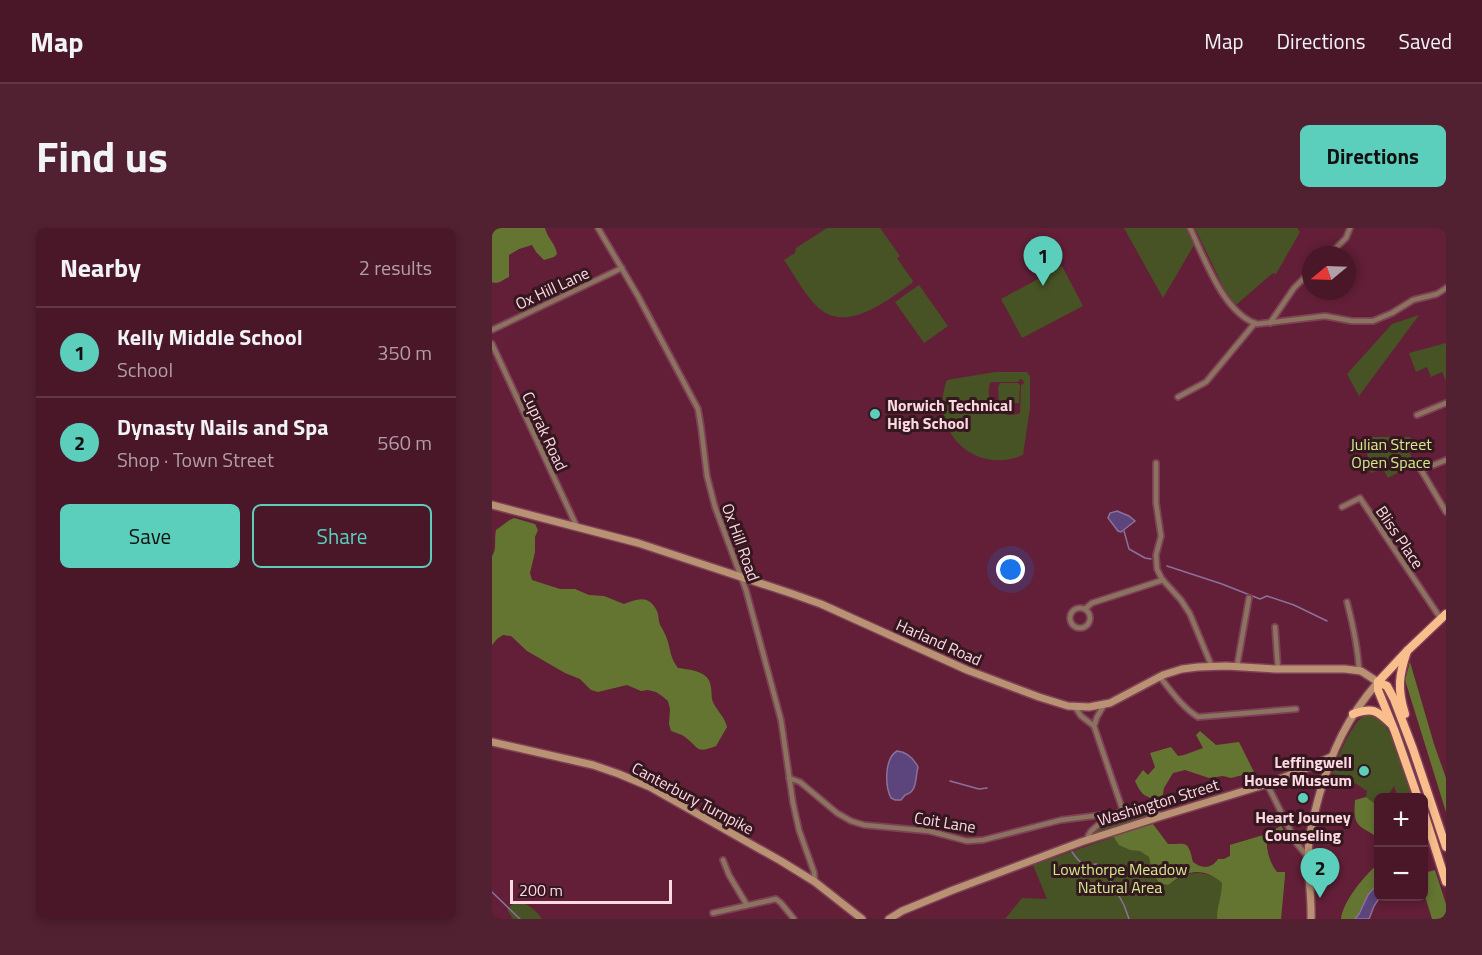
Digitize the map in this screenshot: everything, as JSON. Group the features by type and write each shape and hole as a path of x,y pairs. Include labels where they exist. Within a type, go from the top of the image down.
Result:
{"highway":[{"path":"1416,793 1378,690 1378,682 1443,617"},
{"path":"1407,651 1400,676 1399,690 1413,736 1413,748"},
{"path":"1378,682 1386,685 1390,690 1413,748 1445,842"},
{"path":"1353,714 1373,710 1381,714 1393,726"},
{"path":"1428,826 1446,880"}],"main road":[{"name":"Harland Road","path":"492,505 638,543 814,601 990,679 1050,701 1076,707 1104,705 1119,700 1160,677 1188,668 1237,666 1278,669 1336,668 1359,671 1378,682"},
{"path":"1311,919 1312,900 1308,857 1313,817 1331,757 1353,714 1378,682"},
{"name":"Canterbury Turnpike","path":"492,742 593,765 650,787 815,882 862,919"},
{"name":"Washington Street","path":"889,919 945,893 1087,840 1291,776 1331,757"}],"street":[{"name":"Ox Hill Road","path":"598,228 661,338 698,409 709,483 717,512 741,576 781,720 793,803 815,882"},
{"path":"1190,228 1226,297 1241,315 1255,323 1324,316 1352,321 1373,321 1413,300 1437,294 1446,288"},
{"path":"1338,246 1346,238 1350,228"},
{"name":"Ox Hill Lane","path":"492,330 622,268"},
{"path":"1270,322 1302,280"},
{"path":"1178,397 1206,382 1255,323"},
{"name":"Cuprak Road","path":"492,344 577,527"},
{"path":"1417,416 1446,403"},
{"path":"1421,470 1446,460"},
{"path":"1156,463 1156,503 1161,539 1155,560 1158,572 1193,618 1212,667"},
{"path":"1417,463 1446,512"},
{"name":"Bliss Place","path":"1342,507 1360,498 1443,617"},
{"path":"1085,609 1090,617 1089,623 1076,627 1071,620 1072,612 1078,608 1085,609 1092,603 1163,580"},
{"path":"1237,666 1249,598"},
{"path":"1347,602 1358,650 1359,671"},
{"path":"1275,627 1278,669"},
{"path":"1160,677 1181,702 1198,717 1296,709"},
{"path":"1104,705 1094,726 1123,811"},
{"path":"1076,707 1085,720 1094,726"},
{"name":"Coit Lane","path":"789,778 800,782 837,813 851,821 864,825 929,831 970,841 983,840 1061,820 1104,814 1110,816"},
{"path":"1267,784 1297,844 1308,857"},
{"path":"1087,840 1089,833 1110,816 1123,811 1156,812 1162,816"},
{"path":"723,860 747,905"},
{"path":"713,913 777,900 794,919"}],"green space":[{"path":"492,228 545,228 557,254 544,260 532,245 519,249 509,255 509,277 494,283 492,282"},
{"path":"827,228 880,228 900,256 897,258 913,281 912,283 880,305 855,316 831,315 820,309 806,293 784,260 795,253 796,248"},
{"path":"1124,228 1186,228 1194,245 1163,298"},
{"path":"1195,228 1297,228 1300,232 1276,274 1273,273 1236,305 1224,289"},
{"path":"1062,266 1083,306 1022,338 1001,299"},
{"path":"919,285 948,326 924,343 895,302"},
{"path":"1419,315 1359,396 1347,374 1392,324"},
{"path":"1446,343 1446,381 1442,372 1431,377 1427,367 1416,372 1409,353"},
{"path":"995,372 1027,372 1030,376 1030,408 1023,455 1005,460 987,459 959,444 950,431 944,415 943,398 947,380","holes":["1023,380 1020,413 1006,414 995,408 989,397 990,383"]},
{"path":"1000,383 1020,385 1019,403 1002,404 999,402"},
{"name":"Julian Street Open Space","path":"1364,437 1410,437 1417,448 1409,452 1415,463 1388,478 1383,469 1371,473"},
{"path":"514,518 535,524 538,530 530,573 532,580 560,589 575,589 589,595 604,596 624,604 642,599 654,606 678,668 699,672 710,682 713,702 727,727 716,746 704,750 698,749 683,736 671,731 668,701 656,692 641,691 627,685 598,692 591,690 580,679 527,651 511,636 503,635 492,645 492,556 496,530"},
{"path":"1410,662 1446,778 1446,812 1405,680"},
{"path":"1368,713 1380,719 1386,727 1411,793 1397,793 1394,786 1389,793 1374,793 1374,803 1366,797 1367,791 1347,778 1339,780 1339,775 1332,774 1351,731"},
{"path":"1200,731 1216,745 1239,742 1254,772 1231,778 1223,776 1209,778 1185,770 1173,773 1164,788 1162,799 1148,797 1142,793 1135,781 1143,770 1148,775 1155,767 1150,753 1171,747 1178,756 1203,748 1196,735"},
{"path":"1366,797 1374,803 1374,835 1358,824 1355,815 1355,800"},
{"path":"1143,813 1155,815 1090,834 1114,817"},
{"path":"1153,824 1168,844 1186,845 1193,862 1206,867 1218,859 1230,856 1230,845 1267,834 1281,826 1285,832 1267,840 1267,844 1269,857 1275,869 1277,872 1285,872 1281,919 1217,919 1222,883 1207,874 1190,873 1168,885 1159,883 1152,870 1149,857 1140,851 1119,845 1113,836"},
{"name":"Lowthorpe Meadow Natural Area","path":"1145,826 1168,885 1195,873 1215,877 1218,859 1230,856 1230,845 1267,834 1281,826 1285,832 1267,840 1267,844 1269,857 1275,869 1277,872 1285,872 1281,919 1005,919 1022,898 1047,899 1033,865"},
{"path":"1374,868 1374,888 1368,895 1356,919 1341,919 1350,897"},
{"path":"1435,870 1446,904 1446,919 1432,919 1426,901 1428,872"},
{"path":"517,901 531,907 542,919 513,919 508,908"}],"shaded area":[{"path":"1117,511 1135,521 1121,532 1108,518 1110,513"},
{"path":"897,751 910,756 918,767 912,791 901,800 891,798 887,780 890,760"},
{"path":"1374,888 1374,901 1377,901 1369,919 1355,919 1359,914"}],"waterway":[{"path":"1124,531 1129,549 1151,559"},
{"path":"1167,566 1260,599 1267,596 1294,605 1327,621"},
{"path":"950,781 979,789 987,788"},
{"path":"1072,852 1082,863 1103,867 1129,919"},
{"path":"492,892 520,919"}],"place":[{"name":"Kelly Middle School","path":"1043,286"},
{"name":"Norwich Technical High School","path":"875,414"},
{"name":"Leffingwell House Museum","path":"1364,771"},
{"name":"Heart Journey Counseling","path":"1303,798"},
{"name":"Dynasty Nails and Spa","path":"1320,898"}]}
